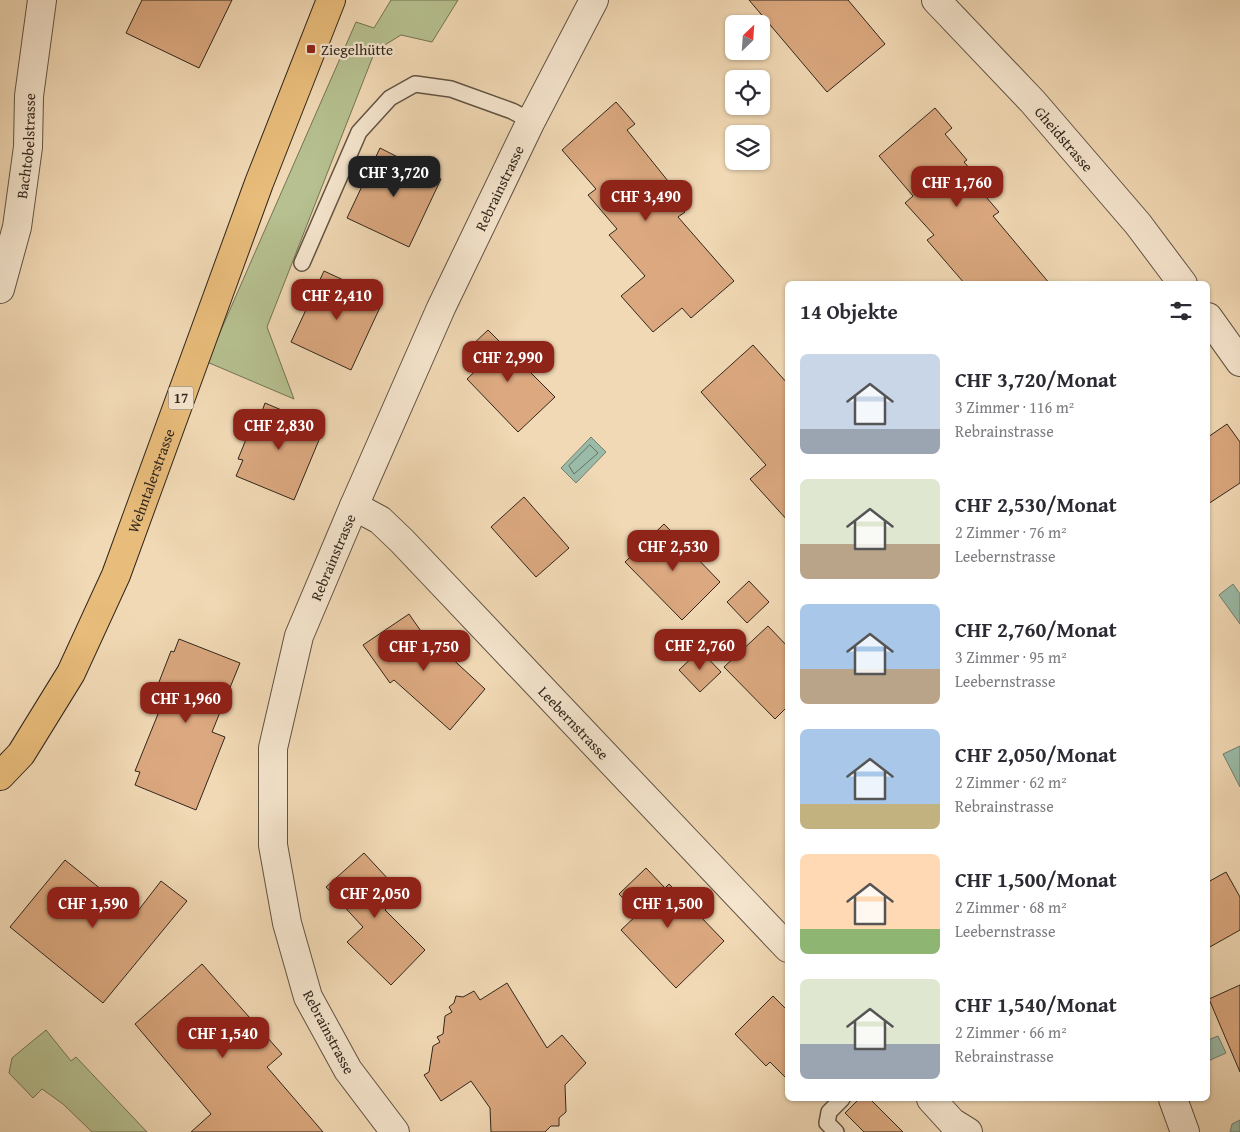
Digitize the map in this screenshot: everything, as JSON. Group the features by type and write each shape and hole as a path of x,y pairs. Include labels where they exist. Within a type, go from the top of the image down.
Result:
{"main road":[{"name":"Wehntalerstrasse","path":"0,776 21,754 71,673 116,575 259,183 332,0"}],"street":[{"name":"Bachtobelstrasse","path":"0,289 17,227 28,147 29,96 42,0"},
{"name":"Rebrainstrasse","path":"395,1132 348,1070 308,997 287,923 273,845 273,748 299,636 354,506 441,308 531,121 594,0"},
{"name":"Gheidstrasse","path":"936,0 1039,109 1138,224 1181,281"},
{"path":"1210,325 1240,362"},
{"name":"Leebernstrasse","path":"354,506 380,520 402,541 785,945"},
{"path":"933,1101 955,1129"},
{"path":"1173,1101 1178,1130"}],"lane":[{"path":"302,263 359,132 390,98 415,84 451,89 512,111 531,121"},
{"path":"836,1132 827,1123 829,1112 840,1101"}],"green space":[{"path":"391,0 458,0 432,42 401,35 375,51 267,327 294,399 207,362 356,22 374,28"},
{"path":"46,1030 71,1061 76,1057 147,1132 92,1132 63,1104 42,1089 33,1098 9,1073 12,1058"}],"water":[{"path":"591,437 606,452 576,483 561,468"},
{"path":"1233,584 1240,594 1240,624 1219,595"},
{"path":"1240,746 1240,787 1223,754"},
{"path":"1218,1036 1226,1053 1210,1060 1210,1039"},
{"path":"1240,1120 1240,1132 1230,1132 1232,1124"}],"building":[{"path":"142,0 232,0 199,68 126,33"},
{"path":"749,0 848,0 885,44 827,92 770,25 770,15 762,15"},
{"path":"616,102 635,124 627,130 672,186 666,191 685,212 678,217 734,281 691,318 682,308 653,332 621,296 645,276 609,235 617,229 588,195 596,189 562,150"},
{"path":"935,108 952,128 945,134 967,160 964,162 991,193 986,197 999,212 993,216 1047,281 962,281 927,240 934,235 905,203 913,196 879,156"},
{"path":"380,148 441,179 409,247 347,218"},
{"path":"324,271 365,290 363,294 382,303 351,370 291,342"},
{"path":"488,330 555,397 518,432 467,379 485,362 470,347"},
{"path":"753,345 785,381 785,518 750,479 766,465 701,392"},
{"path":"265,403 324,428 294,500 236,476 243,460 238,459 256,415 260,417"},
{"path":"1227,424 1240,442 1240,483 1210,503 1210,436"},
{"path":"524,497 569,548 536,577 491,527"},
{"path":"664,524 720,582 682,620 625,562"},
{"path":"749,581 769,602 747,623 727,602"},
{"path":"409,614 441,660 447,654 485,689 450,730 394,680 390,683 363,645"},
{"path":"768,626 785,644 785,709 775,719 724,667"},
{"path":"179,639 240,663 212,732 225,737 196,810 135,785 140,772 135,771 158,714 151,711 157,696 154,695 171,651 174,652"},
{"path":"700,650 721,672 700,692 679,670"},
{"path":"364,853 402,894 385,910 425,950 391,985 347,942 363,927 326,887"},
{"path":"65,860 134,916 161,881 187,901 103,1003 10,927"},
{"path":"646,868 665,888 669,884 724,941 676,988 621,930 638,914 619,894"},
{"path":"1226,872 1240,897 1240,930 1210,947 1210,881"},
{"path":"202,964 282,1054 267,1067 323,1132 191,1132 211,1114 135,1024"},
{"path":"507,983 547,1048 562,1035 586,1063 565,1085 566,1112 559,1118 559,1126 551,1126 545,1132 491,1132 490,1108 471,1081 441,1101 424,1075 429,1072 433,1046 440,1042 437,1037 443,1034 445,1016 452,1012 449,1007 454,1003 456,996 463,997 474,991 480,1000"},
{"path":"1240,985 1240,1072 1210,1001 1210,999"},
{"path":"773,996 785,1008 785,1077 770,1062 766,1066 735,1034"},
{"path":"857,1101 872,1101 903,1132 864,1132 845,1113"}],"place":[{"name":"Ziegelhütte","path":"311,49"}]}
